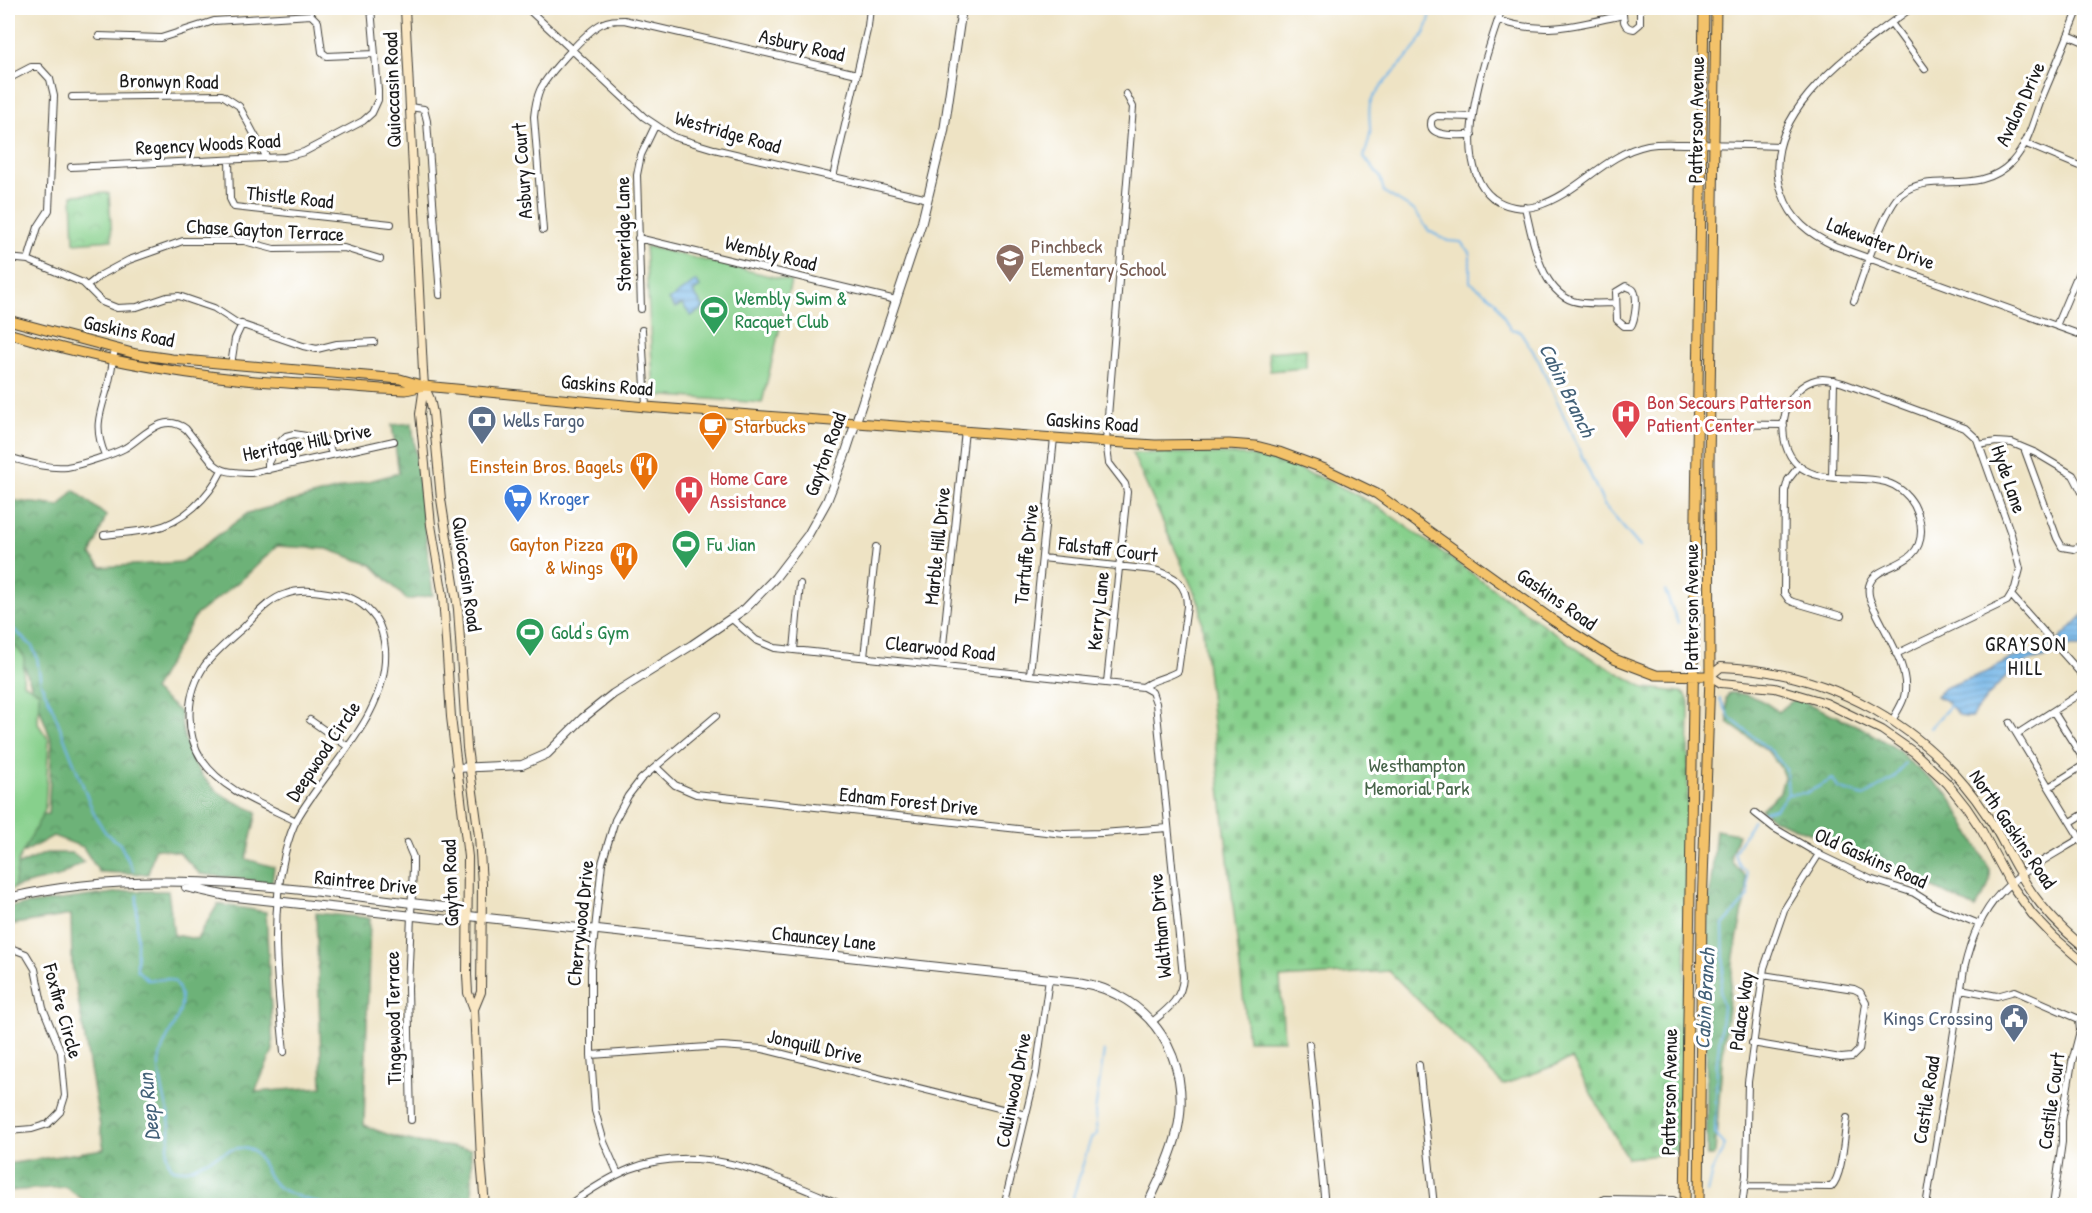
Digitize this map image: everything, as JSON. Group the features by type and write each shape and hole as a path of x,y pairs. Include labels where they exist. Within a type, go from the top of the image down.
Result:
{"main road":[{"name":"Quioccasin Road","path":"405,8 424,386 420,414 431,525 443,596 456,768"},
{"name":"Patterson Avenue","path":"1684,1206 1704,8"},
{"name":"Patterson Avenue","path":"1699,1206 1702,909 1710,676 1710,424 1716,8"},
{"name":"Gaskins Road","path":"8,320 115,348 172,359 399,379 424,386 646,407 1054,438 1149,444 1256,446 1326,469 1377,494 1554,621 1604,654 1656,675 1694,676"},
{"name":"Gaskins Road","path":"8,333 113,360 163,369 264,381 406,390 424,386"},
{"name":"Quioccasin Road","path":"424,386 433,413 441,500 458,609 463,706 470,768"},
{"name":"North Gaskins Road","path":"1710,676 1721,667 1788,675 1840,692 1892,721 1935,753 1972,794 2044,909 2085,947"},
{"name":"North Gaskins Road","path":"1694,676 1710,676 1721,683 1775,688 1814,699 1859,717 1894,737 1934,770 1958,796 1983,831 2010,883 2043,926 2085,963"},
{"name":"Gayton Road","path":"456,768 468,858 467,975 468,993 474,1010 485,1206"},
{"name":"Gayton Road","path":"470,768 482,861 481,992 474,1010"}],"street":[{"name":"Regency Woods Road","path":"71,167 299,155 363,121 372,113 378,100 371,8"},
{"name":"Westridge Road","path":"527,8 655,126 674,137 689,143 928,199"},
{"path":"833,177 870,8"},
{"name":"Gayton Road","path":"456,768 522,765 548,754 583,718 613,694 732,619 775,578 808,535 832,490 928,199 944,128 962,8"},
{"path":"1502,8 1478,86 1472,135 1474,169 1483,187 1495,200 1505,205 1525,207 1536,207 1568,191 1620,154 1648,145 1780,146 1803,103 1825,76 1841,61 1911,8"},
{"path":"1498,20 1531,29 1550,29 1623,11 1626,26 1631,29 1640,24 1640,8"},
{"name":"Avalon Drive","path":"1854,302 1890,208 1902,193 1922,184 1965,183 1989,178 2012,161 2024,143 2079,8"},
{"path":"99,36 161,39 214,21 311,15 318,22 322,52 327,56 375,54"},
{"name":"Asbury Road","path":"573,50 598,25 624,20 857,75"},
{"path":"1891,22 1925,69"},
{"path":"2068,35 2085,42"},
{"name":"Asbury Court","path":"543,230 534,117 536,101 549,76 573,50"},
{"path":"8,79 31,67 39,67 50,79 54,96 49,210 38,227 28,260"},
{"path":"1106,441 1133,107 1126,94"},
{"name":"Bronwyn Road","path":"72,97 222,95 239,106 267,158"},
{"path":"409,107 424,109 427,121 440,295"},
{"path":"1472,135 1437,133 1432,130 1431,125 1432,119 1437,116 1473,117"},
{"name":"Stoneridge Lane","path":"641,309 637,175 641,155 655,126"},
{"path":"2024,143 2085,168"},
{"name":"Lakewater Drive","path":"1780,146 1777,162 1779,185 1787,207 1800,224 1817,238 2085,336"},
{"name":"Thistle Road","path":"229,160 230,199 234,207 391,224"},
{"path":"1525,207 1535,248 1545,274 1553,287 1565,297 1576,302 1616,303"},
{"name":"Wembly Road","path":"638,238 896,300"},
{"name":"Chase Gayton Terrace","path":"87,286 101,275 129,260 183,241 244,241 274,249 344,248 380,259"},
{"path":"8,258 28,260 87,286 102,302 117,308 137,307 167,297 179,296 214,308 242,324 303,346 317,349 337,344 374,342"},
{"path":"2056,326 2085,260"},
{"path":"1626,286 1634,290 1635,317 1631,326 1624,326 1617,320 1616,303 1617,292 1620,289 1626,286"},
{"path":"231,366 235,339 242,324"},
{"path":"642,330 646,407"},
{"path":"105,455 101,446 98,422 115,348"},
{"name":"Hyde Lane","path":"1784,425 1788,405 1797,390 1818,379 1834,380 1965,429 1977,440 2011,534 2020,569 2011,595"},
{"path":"1832,477 1834,380"},
{"name":"Heritage Hill Drive","path":"8,457 54,467 82,464 124,448 151,428 160,424 174,423 181,425 190,433 214,464 222,470 251,473 394,441"},
{"path":"1697,424 1784,425 1789,451 1799,466 1816,474 1832,477 1871,478 1898,488 1913,503 1921,522 1921,542 1917,550 1909,558 1875,577 1869,585 1870,599 1896,654 1906,682 1902,703 1892,721"},
{"name":"Marble Hill Drive","path":"941,665 965,430"},
{"path":"268,470 268,463 278,444 286,436 294,434 324,439 332,454"},
{"name":"Tartuffe Drive","path":"1030,674 1054,438"},
{"name":"Kerry Lane","path":"1106,441 1109,463 1126,488 1107,682"},
{"path":"1979,445 1995,442 2012,443 2036,453 2073,476 2085,496"},
{"path":"2024,448 2056,538 2062,547 2074,549 2085,544"},
{"path":"1799,466 1791,474 1786,486 1784,593 1789,600 1841,616"},
{"path":"104,535 154,529 180,518 212,490 222,470"},
{"path":"864,657 876,548"},
{"name":"Falstaff Court","path":"1042,558 1154,570 1171,575 1180,583 1187,597 1178,671 1172,675 1155,679 1143,687"},
{"path":"794,650 800,584"},
{"name":"Deepwood Circle","path":"284,1052 275,953 279,889 285,852 296,821 370,713 379,694 385,665 385,646 381,630 369,610 351,597 302,591 284,594 266,606 216,653 204,666 193,690 190,714 195,743 202,760 229,786 296,821"},
{"path":"1896,654 1991,609 2007,600 2011,595 2085,677"},
{"name":"Clearwood Road","path":"732,619 745,632 763,644 775,648 1107,682 1143,687 1152,692"},
{"path":"2017,734 2085,691"},
{"name":"Waltham Drive","path":"1152,692 1156,703 1182,986 1177,1000 1152,1022"},
{"path":"2049,787 2085,763 2053,711"},
{"name":"Cherrywood Drive","path":"618,1174 604,1142 595,1111 591,1055 589,996 602,863 609,835 628,796 641,779 716,716"},
{"path":"310,720 347,746"},
{"path":"2010,723 2083,841"},
{"name":"Ednam Forest Drive","path":"656,767 675,785 696,794 1053,833 1102,833 1168,828"},
{"name":"Old Gaskins Road","path":"1755,813 1774,828 1855,873 1914,893 1935,906 1979,924"},
{"path":"2071,822 2085,814"},
{"name":"Castile Road","path":"1926,1206 1968,951 1979,924 1992,901 2020,874 2083,841"},
{"name":"Tingewood Terrace","path":"407,843 413,857 408,988 411,1120"},
{"name":"Palace Way","path":"1742,1206 1752,1043 1765,961 1784,910 1819,855"},
{"name":"Raintree Drive","path":"8,898 82,885 131,882 226,883 461,909 468,916 460,921 226,896 171,883"},
{"name":"Chauncey Lane","path":"468,916 1090,984 1108,990 1132,1003 1152,1022"},
{"name":"Foxfire Circle","path":"8,947 26,954 35,969 43,1008 61,1052 65,1096 60,1112 48,1124 32,1129 8,1131"},
{"path":"1752,1043 1841,1058 1852,1057 1859,1050 1865,1011 1865,999 1860,992 1854,989 1763,975"},
{"name":"Collinwood Drive","path":"1004,1206 1040,1052 1049,979"},
{"name":"Castile Court","path":"1961,989 1997,996 2015,991 2079,1019 2080,1031 2062,1121 2062,1142 2053,1206"},
{"path":"1147,1206 1174,1143 1180,1097 1180,1084 1174,1059 1152,1022"},
{"path":"1309,1044 1325,1206"},
{"name":"Jonquill Drive","path":"591,1055 722,1046 763,1049 1026,1115"},
{"path":"1419,1065 1434,1206"},
{"path":"1744,1186 1831,1187 1835,1183 1839,1170 1847,1118"},
{"path":"567,1206 618,1174 648,1163 668,1159 710,1159 762,1174 845,1206"},
{"path":"1582,1206 1599,1205 1604,1199 1673,1200 1684,1206"}],"green space":[{"path":"109,193 112,240 74,243 72,195"},
{"name":"Wembly Swim & Racquet Club","path":"645,246 791,281 762,403 654,395"},
{"path":"1306,349 1306,368 1270,371 1268,352"},
{"path":"412,423 433,595 407,600 372,565 327,549 277,546 246,576 196,615 153,690 180,712 187,746 196,767 203,776 224,796 257,812 246,859 274,867 272,883 200,874 179,852 155,848 148,874 99,872 83,847 53,836 21,854 8,816 48,814 52,742 20,655 8,643 8,500 60,506 74,490 106,516 91,555 101,567 182,562 248,513 399,473 392,425"},
{"name":"Westhampton Memorial Park","path":"1132,453 1242,455 1279,462 1317,476 1386,512 1583,653 1645,688 1681,692 1686,695 1689,702 1684,1060 1678,1153 1627,1158 1572,1059 1503,1085 1389,971 1280,978 1284,1040 1248,1040 1200,605"},
{"path":"8,638 24,656 23,683 39,692 38,724 49,740 45,810 18,861 14,888 8,891"},
{"path":"1729,693 1755,698 1778,712 1796,698 1862,728 1900,751 1906,759 1949,795 1990,870 1988,886 1975,908 1868,856 1773,819 1761,809 1780,792 1784,777 1780,767 1767,750 1728,723 1726,698"},
{"path":"1716,830 1738,834 1731,855 1732,862 1745,876 1747,889 1734,956 1715,1153 1713,1156 1707,1156 1707,923"},
{"path":"46,853 72,853 84,862 58,877 8,890 8,874 19,865"},
{"path":"129,891 168,891 174,935 197,939 218,904 266,912 273,1050 255,1092 322,1087 316,913 370,918 364,1125 403,1139 471,1149 473,1205 92,1206 65,1187 8,1191 8,1164 104,1149 72,965 71,915 8,925 8,907"}],"water":[{"path":"696,281 700,287 693,292 704,308 691,316 682,304 675,308 669,300"},
{"path":"2084,614 2084,647 2067,647 2051,656 2017,667 1996,687 1971,717 1959,715 1946,701 1936,696 1944,688 1989,671 2012,658 2036,654 2041,648 2056,643"}],"waterway":[{"name":"Cabin Branch","path":"1431,8 1424,34 1371,101 1370,134 1364,157 1380,177 1384,192 1415,211 1429,231 1448,241 1461,242 1470,253 1470,282 1495,300 1510,329 1520,331 1538,359 1604,505 1640,547"},
{"name":"Cabin Branch","path":"1665,591 1678,623"},
{"name":"Deep Run","path":"8,624 32,646 37,657 41,684 94,814 105,832 120,844 133,870"},
{"name":"Cabin Branch","path":"1720,699 1730,718 1771,751 1786,769 1788,794 1775,809 1763,812"},
{"path":"1930,728 1951,705"},
{"path":"1789,794 1806,793 1833,779 1838,788 1864,796 1894,778 1905,763"},
{"name":"Cabin Branch","path":"1707,1193 1712,1171 1725,1145 1715,1134 1717,1062 1723,1007 1720,992 1724,967 1723,925 1749,896 1747,872 1741,868 1734,853 1753,820"},
{"name":"Deep Run","path":"137,895 137,970 148,980 168,979 175,982 180,992 179,1013 165,1042 159,1063 160,1080 170,1123 167,1155 172,1168 188,1169 227,1151 246,1148 255,1153 271,1179 279,1187 300,1197 329,1206"},
{"path":"1077,1206 1073,1197 1091,1138 1097,1134 1095,1112 1104,1051"}],"place":[{"name":"Pinchbeck Elementary School","path":"1010,284"},
{"name":"Wembly Swim & Racquet Club","path":"714,336"},
{"name":"Bon Secours Patterson Patient Center","path":"1626,440"},
{"name":"Wells Fargo","path":"482,446"},
{"name":"Starbucks","path":"713,452"},
{"name":"Einstein Bros. Bagels","path":"644,492"},
{"name":"Home Care Assistance","path":"689,516"},
{"name":"Kroger","path":"518,524"},
{"name":"Fu Jian","path":"686,570"},
{"name":"Gayton Pizza & Wings","path":"624,582"},
{"name":"Gold's Gym","path":"530,658"},
{"name":"Kings Crossing","path":"2014,1044"}],"district":[{"name":"GRAYSON HILL","path":"2026,656"}]}
